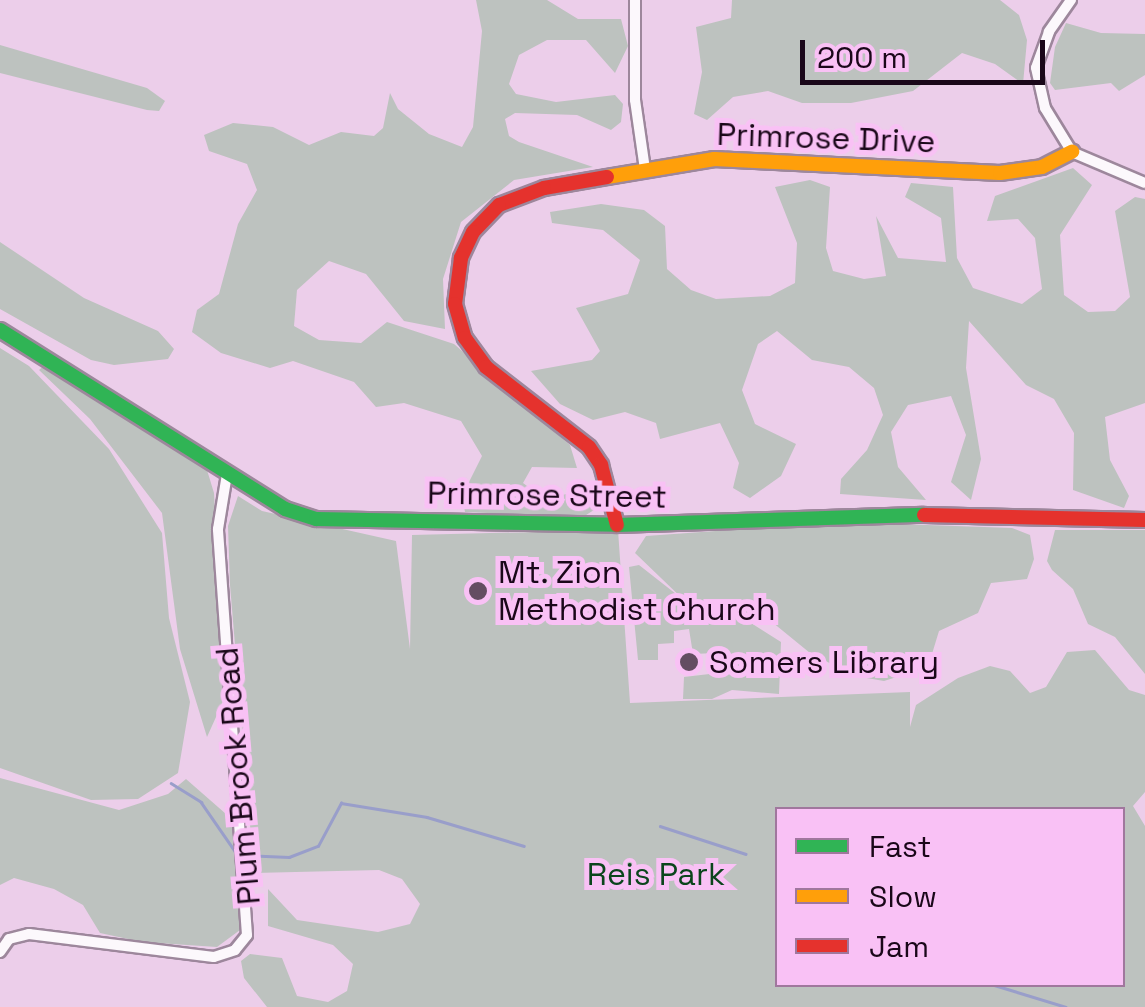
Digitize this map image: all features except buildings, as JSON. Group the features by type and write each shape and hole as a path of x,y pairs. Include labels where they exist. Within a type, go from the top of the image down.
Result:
{"main road":[{"name":"Primrose Drive","path":"616,526 601,465 589,447 486,366 469,346 456,283 466,244 499,205 544,188 645,169 744,159 1000,173 1042,167 1072,152"},
{"name":"Primrose Street","path":"0,330 285,509 316,518 616,526 850,512 1145,520"}],"street":[{"path":"636,0 635,100 645,169"},
{"path":"1071,0 1048,32 1036,68 1045,108 1072,152 1145,184"},
{"name":"Plum Brook Road","path":"0,952 10,939 28,934 214,957 234,950 247,935 218,529 227,474"}],"green space":[{"path":"476,0 547,0 578,19 621,19 628,46 615,73 586,40 547,40 519,55 509,84 516,94 556,102 615,95 623,104 621,122 611,130 577,115 515,113 505,119 509,136 519,142 593,167 514,180 461,222 443,279 445,329 404,321 366,274 329,261 297,290 294,326 319,340 361,343 387,322 454,344 570,445 577,468 532,467 523,483 546,500 593,486 597,508 583,517 465,512 462,496 482,456 461,421 404,403 376,407 354,382 293,361 270,368 221,353 192,332 197,310 219,294 238,224 257,190 247,164 209,151 204,135 233,123 273,127 309,145 341,132 374,136 383,128 390,93 398,109 429,134 462,147 473,127 482,31"},
{"path":"732,0 1000,0 1019,15 1027,40 1023,84 995,64 962,53 913,91 851,103 802,103 768,91 733,97 707,120 694,114 702,72 696,27 731,18"},
{"path":"1066,23 1101,33 1145,34 1145,75 1119,91 1111,83 1055,90 1050,83 1055,47"},
{"path":"0,45 147,88 165,101 159,111 147,110 0,73"},
{"path":"1073,168 1092,185 1060,235 1064,295 1088,312 1115,311 1130,297 1115,211 1135,197 1145,199 1145,403 1105,417 1110,460 1129,496 1124,508 1073,490 1074,433 1054,399 1026,385 969,321 966,368 981,459 971,500 951,482 966,435 951,396 908,405 891,432 898,467 926,500 840,494 841,479 867,450 883,415 874,388 849,367 812,360 777,331 758,344 742,390 755,424 796,444 781,476 750,498 733,488 739,463 720,423 660,439 656,423 625,412 593,420 560,404 531,371 592,360 600,351 576,308 628,294 640,260 603,230 552,223 550,212 601,204 644,210 665,226 667,269 691,290 716,299 770,296 795,283 797,243 775,187 810,180 830,187 826,248 833,271 864,279 886,276 876,216 898,258 946,262 941,218 905,197 911,183 953,187 957,258 973,288 1022,304 1042,289 1035,238 1018,219 987,221 995,196"},
{"path":"0,242 84,298 158,331 174,349 168,359 114,365 91,360 0,309"},
{"path":"0,348 29,366 109,449 162,533 169,618 190,702 178,773 138,799 91,800 0,768"},
{"path":"46,364 207,470 214,493 225,697 207,737 180,649 162,513 90,419 39,370"},
{"name":"Reis Park","path":"238,496 262,511 396,541 410,649 412,535 618,530 630,703 910,692 910,727 916,705 958,678 990,666 1010,671 1030,693 1046,687 1067,652 1095,650 1129,690 1145,695 1145,792 1133,806 1145,826 1145,1007 267,1007 244,978 241,961 250,954 282,958 297,996 328,1002 347,991 353,964 333,945 268,926 268,889 297,920 378,932 410,924 420,904 402,879 379,870 254,873 228,526"},
{"path":"842,522 1012,528 1030,535 1034,559 1027,579 991,583 978,613 939,631 928,667 884,681 855,676 810,653 772,622 688,604 635,553 646,536"},
{"path":"1055,530 1145,530 1145,674 1115,637 1088,624 1073,589 1052,570 1047,561"},
{"path":"639,565 676,594 686,617 709,612 743,618 781,642 779,694 732,690 712,699 683,699 684,677 718,673 716,653 693,654 689,629 674,631 674,643 658,644 658,660 638,660 629,567"},
{"path":"0,778 119,810 168,794 186,779 226,814 237,839 240,930 217,947 142,942 100,933 83,905 54,889 14,878 0,885"}],"waterway":[{"path":"171,783 201,802 237,854"},
{"path":"245,855 289,857 318,846 341,803 427,817 524,846"},
{"path":"660,826 746,854"},
{"path":"1001,987 1066,1007"}],"traffic: fast":[{"path":"0,330 285,509 316,519 617,525 924,515"}],"traffic: slow":[{"path":"607,177 714,159 1000,173 1042,167 1072,152"}],"traffic: jam":[{"path":"607,177 544,188 499,205 473,232 461,258 455,304 465,338 486,367 589,447 601,465 617,525"},
{"path":"924,515 1145,520"}],"place":[{"name":"Mt. Zion Methodist Church","path":"478,591"},
{"name":"Somers Library","path":"689,662"}]}
